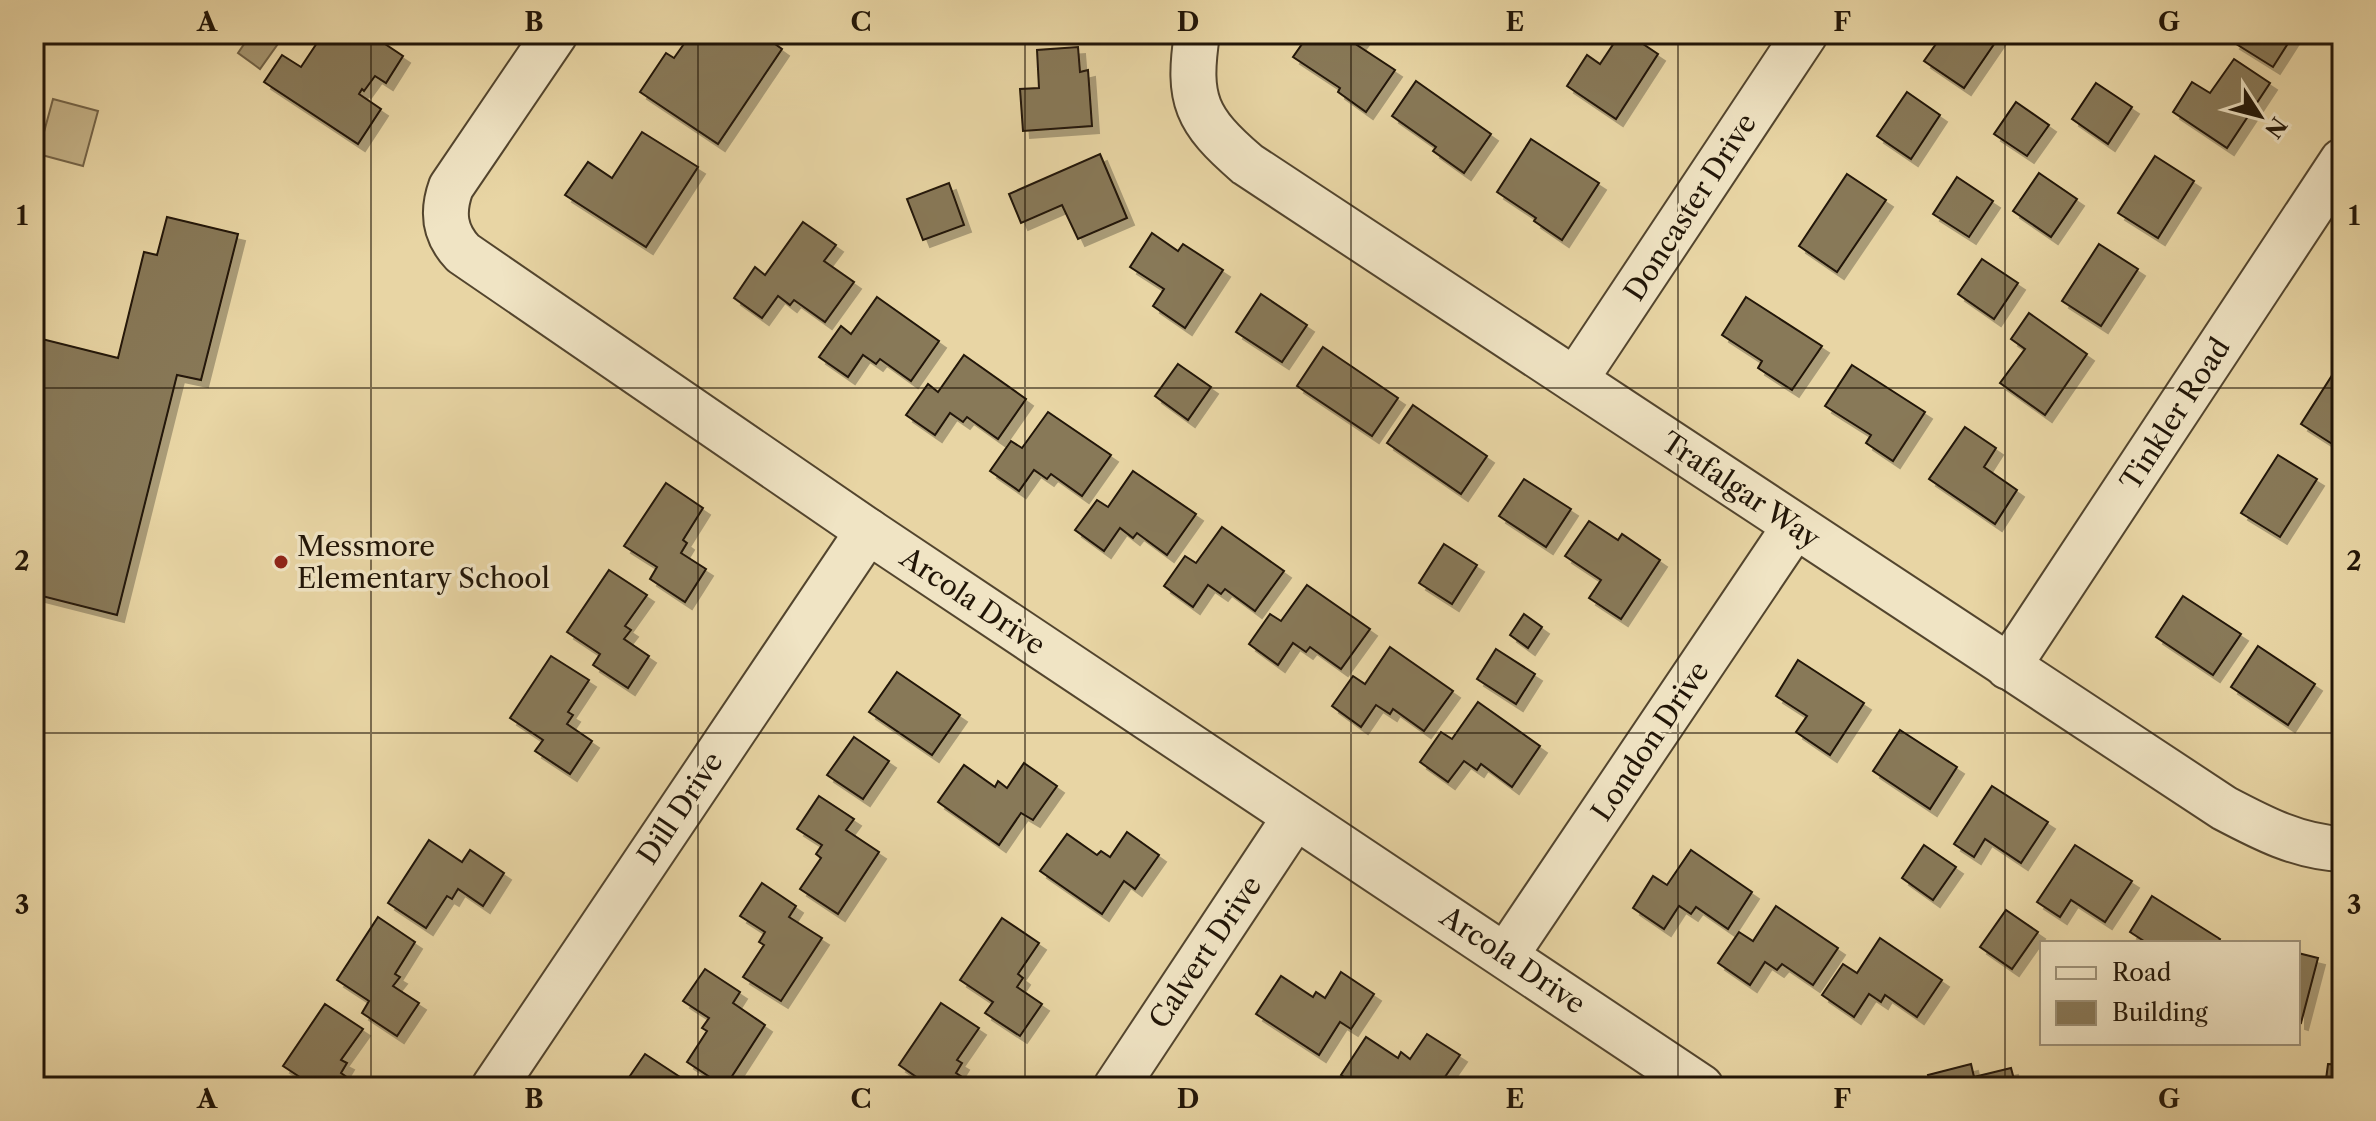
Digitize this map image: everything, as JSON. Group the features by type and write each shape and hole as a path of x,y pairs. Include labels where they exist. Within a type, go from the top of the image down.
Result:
{"street":[{"name":"Arcola Drive","path":"555,34 451,187 444,215 454,243 463,253 868,531 1701,1087"},
{"name":"Doncaster Drive","path":"1575,380 1805,34"},
{"name":"Trafalgar Way","path":"1194,52 1198,106 1209,128 1247,164 2224,808 2269,832 2318,848 2342,849"},
{"name":"Tinkler Road","path":"2008,667 2342,161"},
{"name":"London Drive","path":"1506,955 1795,526"},
{"name":"Dill Drive","path":"494,1087 868,531"},
{"name":"Calvert Drive","path":"1116,1087 1295,817"}],"shaded area":[{"path":"251,34 285,34 260,69 238,53"},
{"path":"53,99 98,111 83,166 38,154"}],"building":[{"path":"323,34 370,34 403,56 386,83 375,76 359,94 381,109 358,144 264,82 282,55 301,67"},
{"path":"691,34 761,34 782,49 718,144 640,92 666,53 674,58"},
{"path":"1309,34 1365,34 1357,45 1395,70 1366,112 1338,92 1340,88 1293,57"},
{"path":"1620,34 1628,34 1658,54 1616,119 1567,86 1587,55 1600,64"},
{"path":"1943,34 2001,34 1964,88 1924,61"},
{"path":"2239,34 2294,34 2273,67 2233,42"},
{"path":"1078,47 1080,72 1088,70 1092,126 1023,131 1020,89 1039,88 1037,50"},
{"path":"2234,59 2270,83 2227,148 2173,112 2192,82 2210,93"},
{"path":"1416,81 1491,134 1464,173 1433,151 1436,147 1392,116"},
{"path":"2096,83 2132,107 2108,144 2072,119"},
{"path":"1907,92 1940,115 1911,159 1877,136"},
{"path":"2016,102 2049,125 2027,156 1994,134"},
{"path":"642,132 698,167 646,247 565,195 588,162 612,178"},
{"path":"1531,139 1599,183 1562,240 1497,192"},
{"path":"1100,154 1127,218 1078,239 1062,205 1021,223 1009,194"},
{"path":"2155,156 2194,181 2158,238 2118,213"},
{"path":"2039,173 2077,199 2051,237 2013,211"},
{"path":"1847,174 1886,200 1837,272 1799,246"},
{"path":"1957,177 1993,201 1969,237 1933,214"},
{"path":"949,183 964,225 923,240 907,199"},
{"path":"167,217 238,234 201,380 177,375 117,615 34,594 34,337 118,358 144,252 157,255"},
{"path":"803,222 836,245 824,261 854,282 825,322 794,300 790,305 778,296 762,318 734,298 755,267 765,275"},
{"path":"1152,233 1178,251 1183,244 1223,270 1185,328 1153,306 1164,289 1130,267"},
{"path":"2099,244 2138,269 2101,326 2062,301"},
{"path":"1982,259 2018,283 1994,319 1958,294"},
{"path":"1261,294 1307,325 1282,362 1236,332"},
{"path":"877,297 939,341 911,381 880,359 876,364 863,355 848,377 819,357 841,326 851,334"},
{"path":"1746,297 1822,346 1792,390 1758,368 1762,361 1722,335"},
{"path":"2029,313 2087,354 2045,415 2000,383 2025,349 2011,339"},
{"path":"1323,347 1398,398 1372,436 1297,386"},
{"path":"964,355 1026,399 998,439 967,417 963,422 950,413 935,435 906,415 928,384 938,392"},
{"path":"1178,364 1211,387 1188,420 1155,396"},
{"path":"1852,365 1925,412 1893,461 1866,443 1871,435 1825,406"},
{"path":"2338,366 2342,369 2340,449 2301,424"},
{"path":"1413,405 1487,456 1461,494 1387,443"},
{"path":"1048,412 1111,455 1082,496 1051,474 1047,479 1034,470 1019,491 990,471 1011,441 1022,448"},
{"path":"1965,427 1996,448 1984,467 2017,490 1995,524 1929,479"},
{"path":"2278,455 2317,479 2280,537 2241,513"},
{"path":"1133,471 1196,514 1167,555 1137,533 1133,538 1120,528 1104,551 1075,530 1097,500 1108,507"},
{"path":"1524,479 1571,509 1546,547 1499,516"},
{"path":"666,483 703,508 683,540 687,543 681,553 706,569 685,602 650,579 657,567 624,546"},
{"path":"1589,521 1618,540 1622,534 1660,560 1621,619 1589,598 1601,580 1565,556"},
{"path":"1222,527 1284,571 1255,611 1225,589 1221,594 1208,585 1193,607 1164,586 1185,556 1196,563"},
{"path":"1444,544 1477,565 1452,604 1419,583"},
{"path":"609,570 647,595 625,626 631,630 624,639 649,656 628,688 593,665 600,654 567,632"},
{"path":"1307,585 1370,629 1341,669 1310,647 1306,652 1293,643 1278,665 1249,644 1270,614 1281,621"},
{"path":"2183,596 2241,634 2213,675 2156,637"},
{"path":"1524,614 1542,627 1528,648 1510,635"},
{"path":"2258,646 2315,684 2288,725 2231,687"},
{"path":"1390,647 1453,691 1424,731 1393,709 1390,714 1376,705 1361,727 1332,706 1353,676 1365,684"},
{"path":"1496,649 1535,674 1516,704 1477,679"},
{"path":"551,656 589,680 568,712 573,715 567,724 592,741 570,774 535,751 543,740 510,718"},
{"path":"1798,660 1864,703 1830,755 1796,732 1807,716 1776,696"},
{"path":"897,672 960,715 932,755 869,712"},
{"path":"1478,702 1540,746 1512,787 1481,764 1477,770 1464,761 1448,782 1420,762 1441,732 1452,739"},
{"path":"1900,730 1957,767 1930,809 1873,771"},
{"path":"854,737 889,761 863,799 827,775"},
{"path":"1024,763 1057,786 1033,820 1021,813 999,845 938,802 964,765 995,787 998,781 1007,788"},
{"path":"1992,786 2048,822 2021,863 1985,839 1974,857 1954,844"},
{"path":"819,796 854,819 846,830 879,852 838,914 800,889 821,858 816,854 822,845 797,829"},
{"path":"1127,832 1159,855 1135,889 1124,881 1102,914 1040,871 1067,834 1097,855 1101,851 1110,857"},
{"path":"429,840 462,862 470,850 504,873 483,906 458,889 452,899 447,896 426,928 388,903"},
{"path":"1924,845 1956,867 1933,900 1902,878"},
{"path":"2075,845 2132,881 2105,922 2071,900 2060,917 2037,902"},
{"path":"1691,850 1752,892 1728,929 1696,907 1691,914 1679,906 1664,929 1633,908 1653,876 1667,885"},
{"path":"762,883 796,906 789,917 822,938 781,1001 743,977 764,945 759,942 765,932 740,916"},
{"path":"2152,896 2220,939 2144,941 2130,932"},
{"path":"1776,906 1838,948 1813,985 1782,964 1777,970 1765,962 1750,985 1718,963 1739,932 1753,941"},
{"path":"2006,910 2038,932 2012,969 1980,947"},
{"path":"378,917 415,942 395,974 400,977 393,986 419,1003 397,1036 362,1013 369,1001 337,980"},
{"path":"1002,918 1039,943 1018,974 1023,978 1017,987 1042,1004 1020,1036 985,1013 993,1002 960,980"},
{"path":"1880,938 1942,980 1917,1017 1885,995 1881,1002 1869,994 1854,1017 1822,995 1843,964 1857,973"},
{"path":"2300,954 2318,958 2300,1023"},
{"path":"705,969 740,992 733,1003 765,1025 725,1087 687,1062 707,1031 702,1028 709,1018 683,1001"},
{"path":"1341,972 1374,994 1351,1029 1340,1022 1319,1055 1256,1014 1281,976 1313,997 1316,992 1325,998"},
{"path":"941,1003 979,1028 957,1060 962,1063 956,1073 978,1087 931,1087 899,1065"},
{"path":"325,1004 363,1029 341,1060 347,1063 341,1073 361,1087 315,1087 283,1066"},
{"path":"1427,1034 1460,1055 1438,1087 1425,1083 1422,1087 1359,1087 1341,1075 1366,1037 1398,1058 1401,1052 1410,1059"},
{"path":"645,1054 680,1077 673,1087 623,1086"},
{"path":"1971,1064 1974,1077 2011,1068 2016,1087 1931,1087 1928,1075"},
{"path":"2328,1064 2342,1065 2342,1087 2325,1087"}],"place":[{"name":"Messmore Elementary School","path":"281,562"}]}
